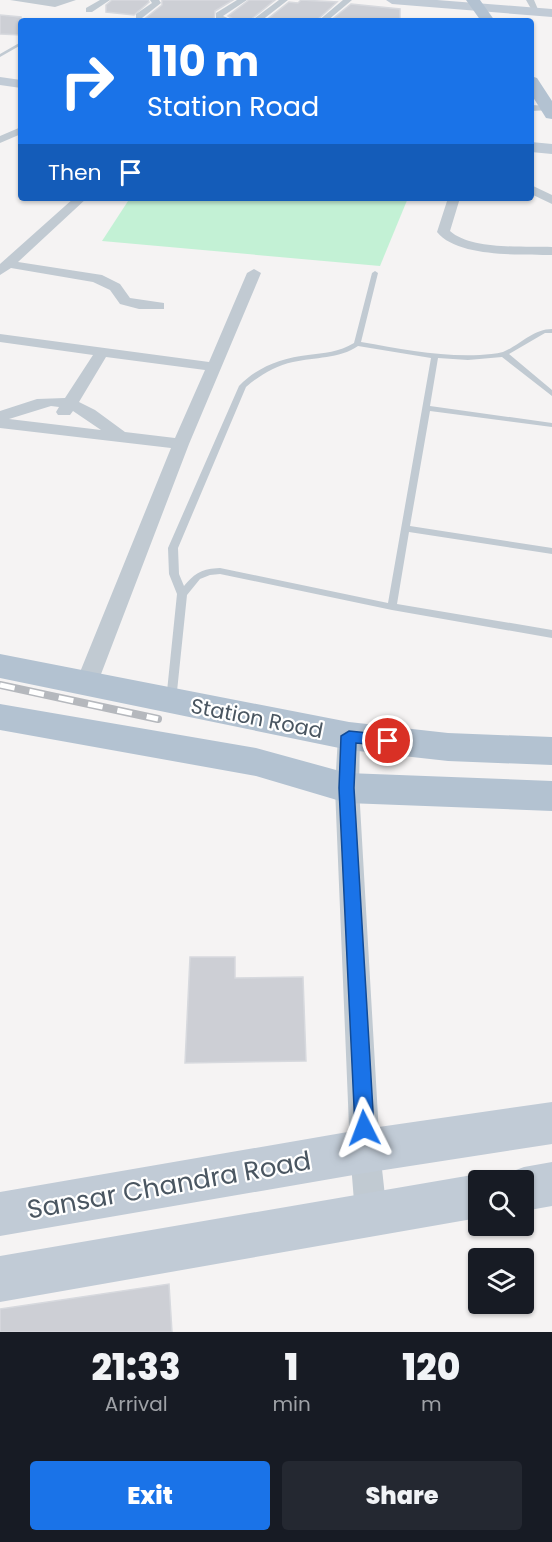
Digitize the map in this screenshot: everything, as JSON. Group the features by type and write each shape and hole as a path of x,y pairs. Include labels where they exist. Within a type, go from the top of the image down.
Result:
{"main road":[{"path":"534,70 551,105"},
{"path":"534,85 551,105"},
{"name":"Station Road","path":"0,666 349,736 448,747 552,751"},
{"path":"0,717 256,762 347,788 552,796"}],"street":[{"path":"14,0 60,4 72,0"},
{"path":"89,10 106,0"},
{"path":"139,16 158,3 154,0"},
{"path":"221,18 219,15 243,0"},
{"path":"259,18 284,0"},
{"path":"326,18 348,0"},
{"path":"392,0 486,10 552,13"},
{"path":"530,0 537,12"},
{"path":"0,81 18,84"},
{"path":"534,108 551,105"},
{"path":"0,140 18,131"},
{"path":"534,147 552,149"},
{"path":"534,191 552,200"},
{"path":"4,268 78,201"},
{"path":"453,201 443,232 451,240 471,245 552,251"},
{"path":"4,268 97,278 115,287 124,301 139,305 159,306"},
{"path":"87,682 181,444 254,273"},
{"path":"0,338 214,367"},
{"path":"52,429 102,352"},
{"path":"0,417 43,401 70,401 91,413 120,437"},
{"path":"0,423 181,444"},
{"path":"349,736 347,788 365,1151 371,1214"},
{"name":"Sansar Chandra Road","path":"0,1214 365,1151 552,1123"},
{"path":"534,1187 552,1184"},
{"path":"0,1279 468,1198"}],"lane":[{"path":"0,56 18,45"},
{"path":"171,701 182,594 174,574 173,548 243,386 257,373 285,361 349,350 357,344 375,273"},
{"path":"357,344 435,356 484,358 504,354 544,331 552,331"},
{"path":"504,354 552,394"},
{"path":"392,606 435,356"},
{"path":"426,408 552,424"},
{"path":"406,528 552,551"},
{"path":"182,594 197,577 208,572 220,571 392,606 552,634"}],"green space":[{"path":"128,201 407,201 380,266 102,241"}],"building":[{"path":"112,0 148,0 149,2 134,15 106,12 106,5"},
{"path":"162,0 233,0 215,11 214,18 146,18 162,5"},
{"path":"249,0 275,0 253,18 228,16"},
{"path":"301,0 337,2 319,18 269,18 289,2 298,3"},
{"path":"351,4 400,9 400,18 334,18"},
{"path":"0,15 21,17 18,18 18,35 0,34"},
{"path":"190,957 235,957 235,978 303,977 306,1061 185,1063"},
{"path":"169,1284 172,1332 0,1332 0,1309"}],"railway":[{"path":"0,685 158,719"}],"route":[{"path":"364,1128 347,788 349,736 388,741"}]}
